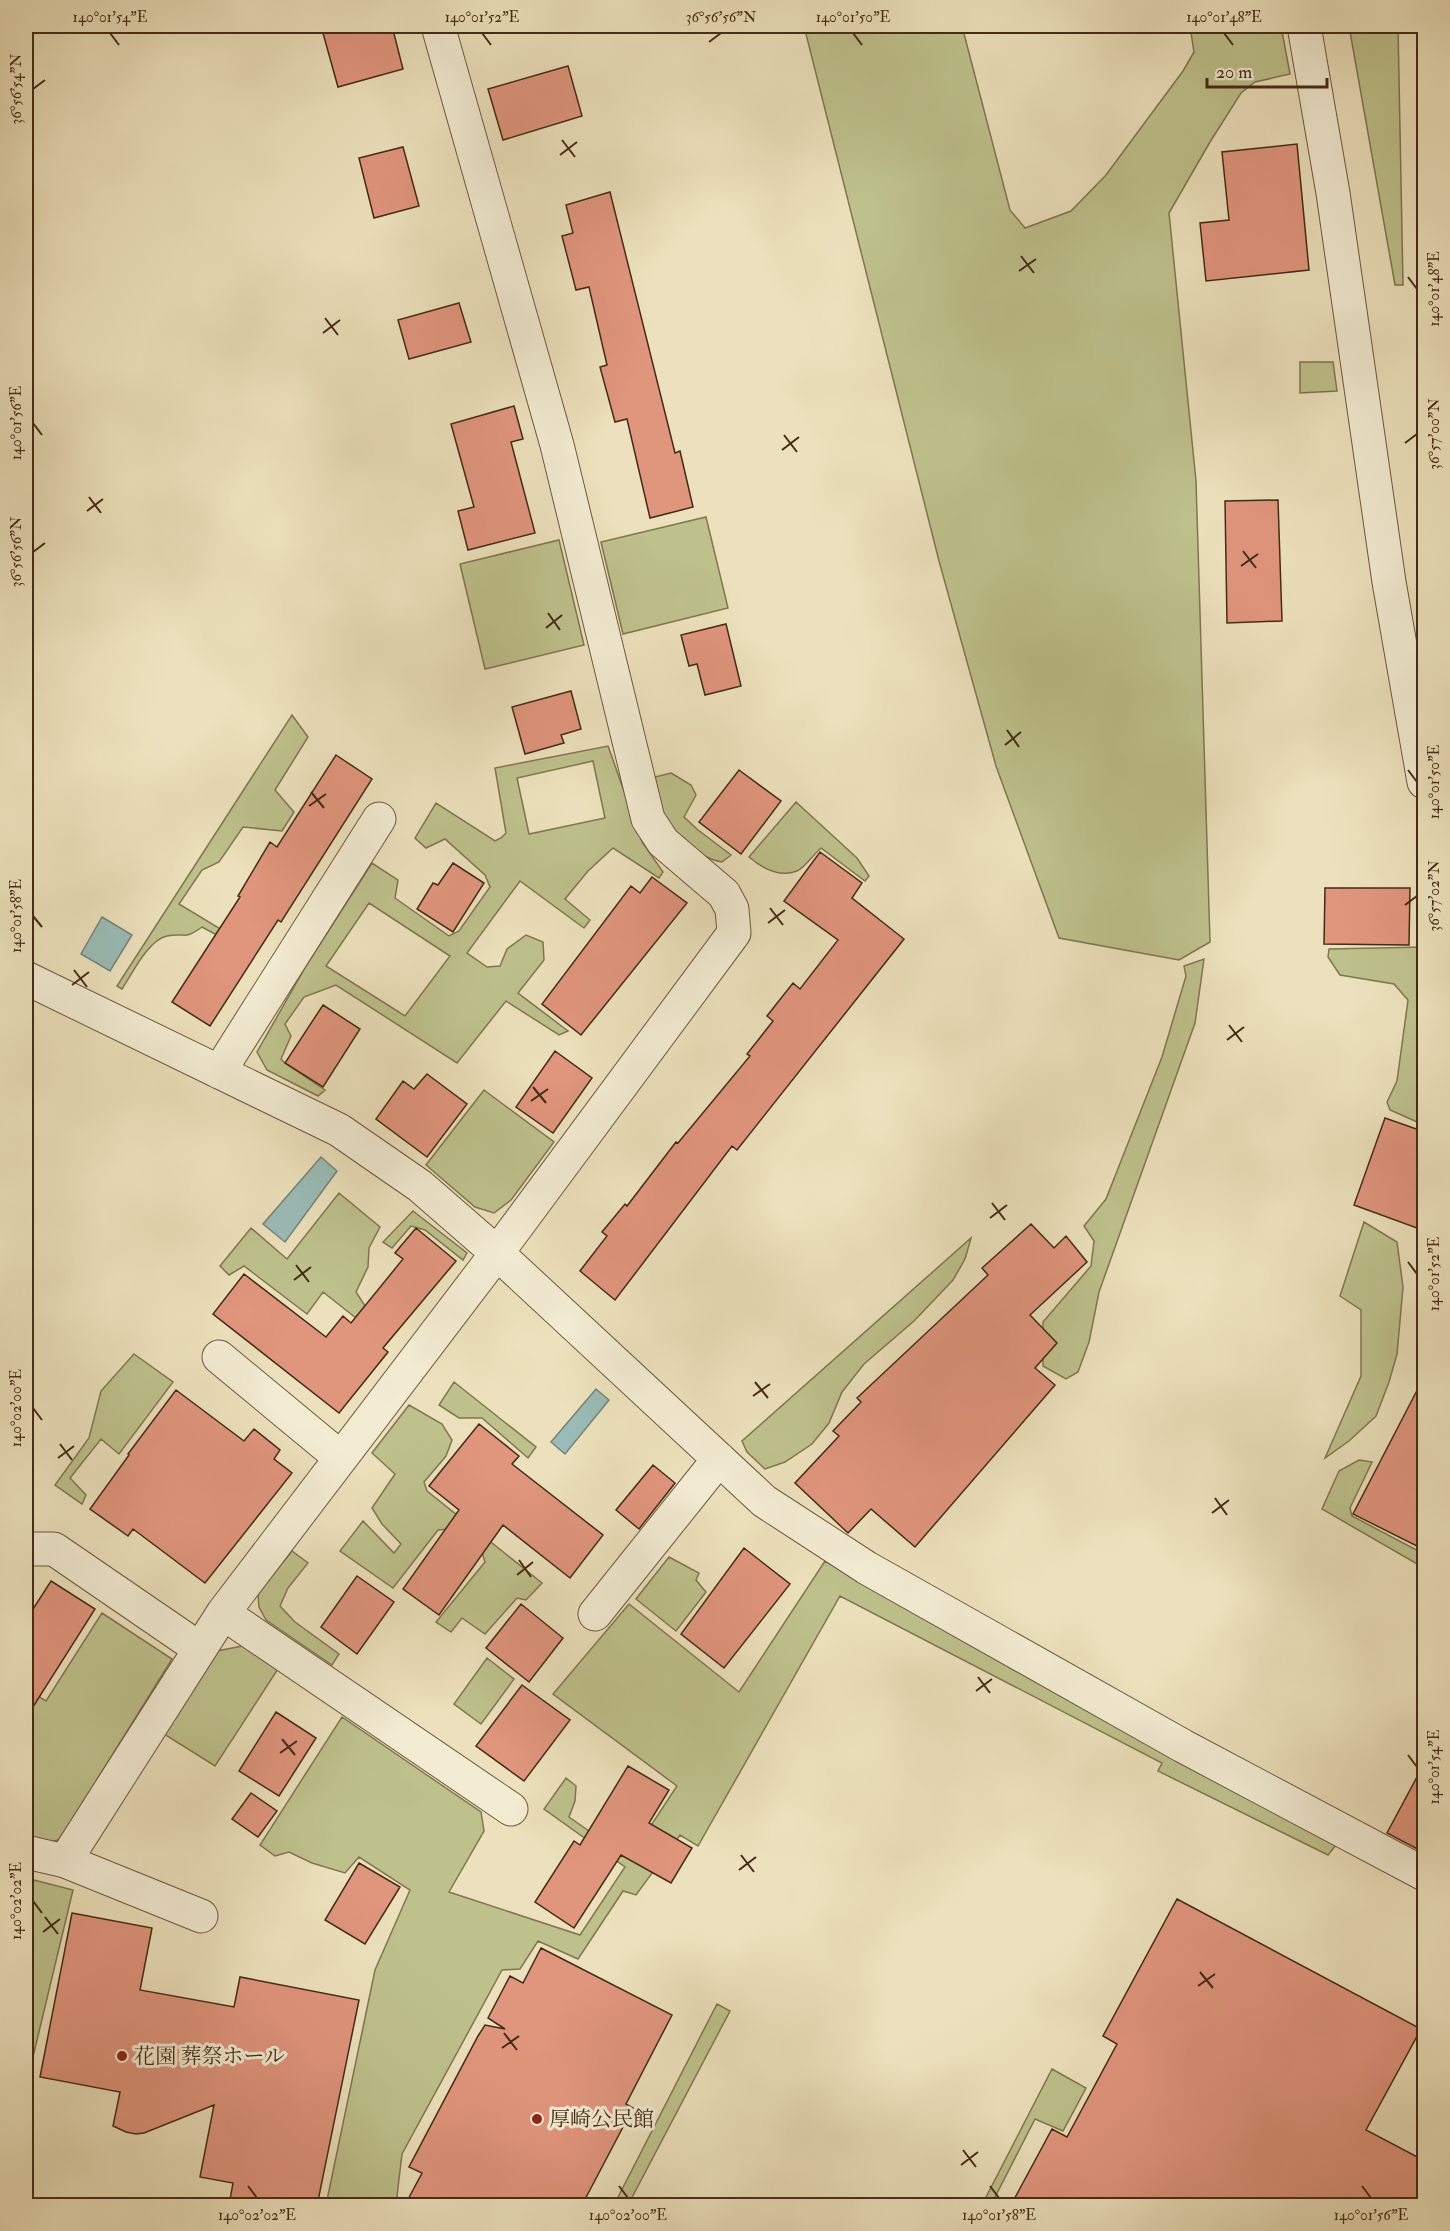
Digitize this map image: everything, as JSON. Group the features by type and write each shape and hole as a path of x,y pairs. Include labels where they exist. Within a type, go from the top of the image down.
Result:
{"street":[{"path":"65,1861 223,1613 497,1252 734,933 732,909 724,894 663,842 648,819 557,445 438,26"},
{"path":"1304,26 1333,193 1389,582 1425,782"},
{"path":"219,1072 379,819"},
{"path":"26,978 339,1130 420,1186 497,1252 764,1501 867,1568 1183,1746 1425,1874"},
{"path":"219,1357 341,1458"},
{"path":"595,1614 719,1459"},
{"path":"26,1549 54,1549 200,1649"},
{"path":"223,1613 511,1809"},
{"path":"26,1852 65,1861 201,1916"}],"green space":[{"path":"804,26 962,26 1010,210 1025,228 1071,211 1106,175 1183,71 1194,52 1190,26 1281,26 1290,74 1255,82 1241,93 1169,213 1196,481 1210,942 1179,960 1059,938 996,766 939,561"},
{"path":"1349,26 1398,26 1403,285 1395,285"},
{"path":"1300,362 1333,362 1337,391 1300,393"},
{"path":"706,517 728,608 623,634 601,542"},
{"path":"559,540 584,645 485,669 460,564"},
{"path":"292,715 308,737 275,790 294,812 282,831 243,827 219,862 202,870 179,904 242,942 237,946 202,927 188,935 167,936 153,944 147,951 122,989 117,986"},
{"path":"608,746 642,842 663,872 659,878 613,848 588,871 565,899 590,920 584,928 520,881 467,953 487,967 500,966 507,949 526,935 543,942 544,960 518,993 568,1031 559,1035 506,1001 457,1063 336,985 304,997 285,1024 291,1036 281,1059 325,1090 318,1096 267,1070 257,1052 306,966 372,863 398,880 395,898 449,936 459,931 490,887 485,875 445,839 426,848 415,838 436,803 495,841 501,838 506,833 495,768","holes":["593,761 605,818 529,834 517,778","369,903 450,956 405,1016 326,966"]},
{"path":"671,773 691,785 696,795 684,817 731,855 722,862 694,849 677,833 664,815 659,803 655,777"},
{"path":"796,802 857,858 869,876 865,881 821,848 800,869 790,873 771,871 749,857"},
{"path":"1424,947 1424,1125 1390,1110 1387,1102 1397,1081 1408,1000 1394,984 1340,975 1328,957 1329,949"},
{"path":"1204,959 1195,1023 1099,1292 1089,1342 1078,1372 1066,1379 1043,1366 1043,1322 1091,1266 1094,1241 1084,1226 1106,1199 1162,1057 1186,976 1184,966"},
{"path":"484,1090 554,1142 511,1200 494,1213 475,1207 426,1165"},
{"path":"339,1193 380,1227 369,1248 368,1267 356,1292 365,1306 356,1318 323,1292 307,1314 244,1266 229,1275 220,1266 251,1228 287,1259"},
{"path":"413,1211 467,1253 463,1260 425,1230 411,1226 392,1248 383,1242"},
{"path":"1364,1222 1397,1242 1403,1287 1397,1354 1376,1416 1349,1441 1325,1458 1361,1376 1361,1310 1340,1296"},
{"path":"971,1238 965,1259 953,1280 914,1321 864,1364 842,1392 829,1423 812,1444 785,1462 765,1469 747,1452 742,1441"},
{"path":"134,1354 173,1382 119,1454 101,1439 70,1478 86,1495 82,1504 55,1485 89,1438 101,1391"},
{"path":"454,1382 536,1447 528,1458 482,1418 459,1418 439,1405"},
{"path":"409,1405 442,1424 452,1440 446,1456 424,1482 427,1491 542,1583 526,1600 517,1598 485,1634 462,1618 451,1632 436,1622 485,1562 482,1552 449,1529 438,1530 393,1588 340,1551 363,1521 394,1553 401,1544 382,1524 372,1508 395,1474 372,1453"},
{"path":"1359,1460 1372,1462 1350,1508 1352,1516 1424,1554 1424,1568 1322,1509 1339,1471"},
{"path":"292,1551 308,1563 288,1588 280,1606 295,1622 339,1654 332,1665 266,1620 259,1607 258,1593"},
{"path":"669,1557 699,1573 696,1580 706,1592 676,1631 636,1599"},
{"path":"825,1561 1336,1845 1328,1855 1158,1771 1162,1763 840,1596 698,1846 680,1835 636,1895 623,1891 578,1959 538,1941 520,1969 502,1970 402,2154 397,2196 402,2206 326,2205 375,1970 410,1890 359,1857 345,1873 312,1863 289,1852 275,1856 260,1845 342,1717 481,1812 484,1831 449,1892 580,1935 625,1867 544,1809 566,1778 576,1786 575,1801 569,1817 629,1859 677,1786 553,1694 629,1604 739,1692"},
{"path":"102,1613 172,1659 60,1839 42,1846 26,1839 26,1689 46,1701"},
{"path":"247,1645 278,1669 215,1766 164,1734 217,1651"},
{"path":"487,1658 514,1679 481,1724 454,1704"},
{"path":"26,1878 73,1890 26,2086"},
{"path":"717,2004 730,2011 628,2205 614,2205"},
{"path":"1052,2069 1086,2088 1063,2131 1035,2119 991,2205 982,2205"}],"water":[{"path":"102,917 132,935 110,971 81,954"},
{"path":"321,1157 337,1171 285,1242 263,1224"},
{"path":"596,1389 609,1400 565,1454 551,1442"}],"building":[{"path":"321,26 392,26 403,69 338,87"},
{"path":"568,66 582,116 503,140 488,89"},
{"path":"1297,144 1309,270 1206,281 1200,223 1229,220 1222,152"},
{"path":"403,147 419,206 374,218 359,158"},
{"path":"610,192 675,453 680,451 693,507 650,518 627,419 615,422 600,367 607,365 589,287 576,290 562,236 573,233 566,205"},
{"path":"459,303 471,342 409,359 398,320"},
{"path":"514,406 523,439 511,442 535,533 468,550 458,511 474,507 451,424"},
{"path":"1278,500 1282,621 1227,623 1225,501"},
{"path":"726,624 741,686 705,695 697,664 689,666 681,635"},
{"path":"571,691 581,729 561,735 564,743 525,754 512,707"},
{"path":"336,755 372,779 281,922 278,920 210,1026 172,1002 240,897 238,896 270,842 277,847"},
{"path":"739,770 781,801 741,854 699,822"},
{"path":"820,852 862,883 852,898 904,939 737,1150 732,1146 615,1300 580,1271 607,1236 602,1232 625,1204 627,1206 676,1142 678,1143 750,1056 747,1054 773,1021 767,1016 793,983 800,989 838,940 784,901"},
{"path":"453,863 484,883 453,932 417,909 433,883 438,885"},
{"path":"652,877 687,903 581,1035 542,1004 631,886 640,893"},
{"path":"1325,888 1410,888 1409,945 1324,944"},
{"path":"323,1005 360,1029 323,1087 285,1063"},
{"path":"555,1051 592,1078 553,1133 516,1107"},
{"path":"427,1074 467,1104 427,1157 376,1119 403,1081 414,1089"},
{"path":"1385,1118 1425,1132 1425,1231 1354,1205"},
{"path":"1031,1224 1054,1248 1066,1236 1087,1262 1030,1315 1057,1343 1035,1368 1055,1385 915,1547 871,1509 848,1533 795,1483 839,1436 833,1431 861,1402 857,1398 988,1275 982,1268"},
{"path":"416,1228 456,1261 383,1348 388,1352 339,1413 213,1314 244,1274 326,1337 343,1316 351,1323 403,1259 395,1253"},
{"path":"1425,1375 1425,1550 1353,1514"},
{"path":"176,1390 244,1441 254,1429 280,1450 274,1459 292,1473 205,1583 133,1529 128,1536 90,1509"},
{"path":"479,1424 519,1456 512,1464 603,1535 570,1578 503,1525 439,1615 403,1589 459,1510 429,1486"},
{"path":"653,1465 675,1483 639,1529 616,1510"},
{"path":"744,1548 790,1584 724,1668 681,1634"},
{"path":"357,1576 394,1602 357,1654 321,1627"},
{"path":"51,1581 95,1609 26,1718 26,1620"},
{"path":"521,1604 563,1638 529,1682 486,1648"},
{"path":"522,1685 570,1720 524,1781 476,1746"},
{"path":"276,1712 316,1738 279,1796 239,1771"},
{"path":"1425,1762 1425,1853 1387,1833"},
{"path":"628,1766 669,1790 649,1823 692,1848 671,1883 621,1855 574,1928 535,1902 574,1841 580,1845"},
{"path":"251,1793 277,1811 258,1837 232,1819"},
{"path":"359,1863 400,1887 365,1944 325,1920"},
{"path":"1177,1899 1421,2029 1366,2130 1425,2161 1425,2205 1011,2205 1052,2129 1067,2137 1117,2044 1103,2036"},
{"path":"72,1913 152,1928 140,1990 234,2007 240,1977 359,2000 318,2201 306,2199 305,2205 229,2205 233,2183 200,2177 214,2105 144,2133 136,2134 113,2126 120,2092 40,2077"},
{"path":"541,1948 672,2015 626,2104 633,2108 582,2205 405,2205 422,2173 409,2167 478,2036 485,2025 505,2029 488,2018 510,1976 523,1983"}],"place":[{"name":"花園 葬祭ホール","path":"122,2056"},
{"name":"厚崎公民館","path":"537,2119"}]}
